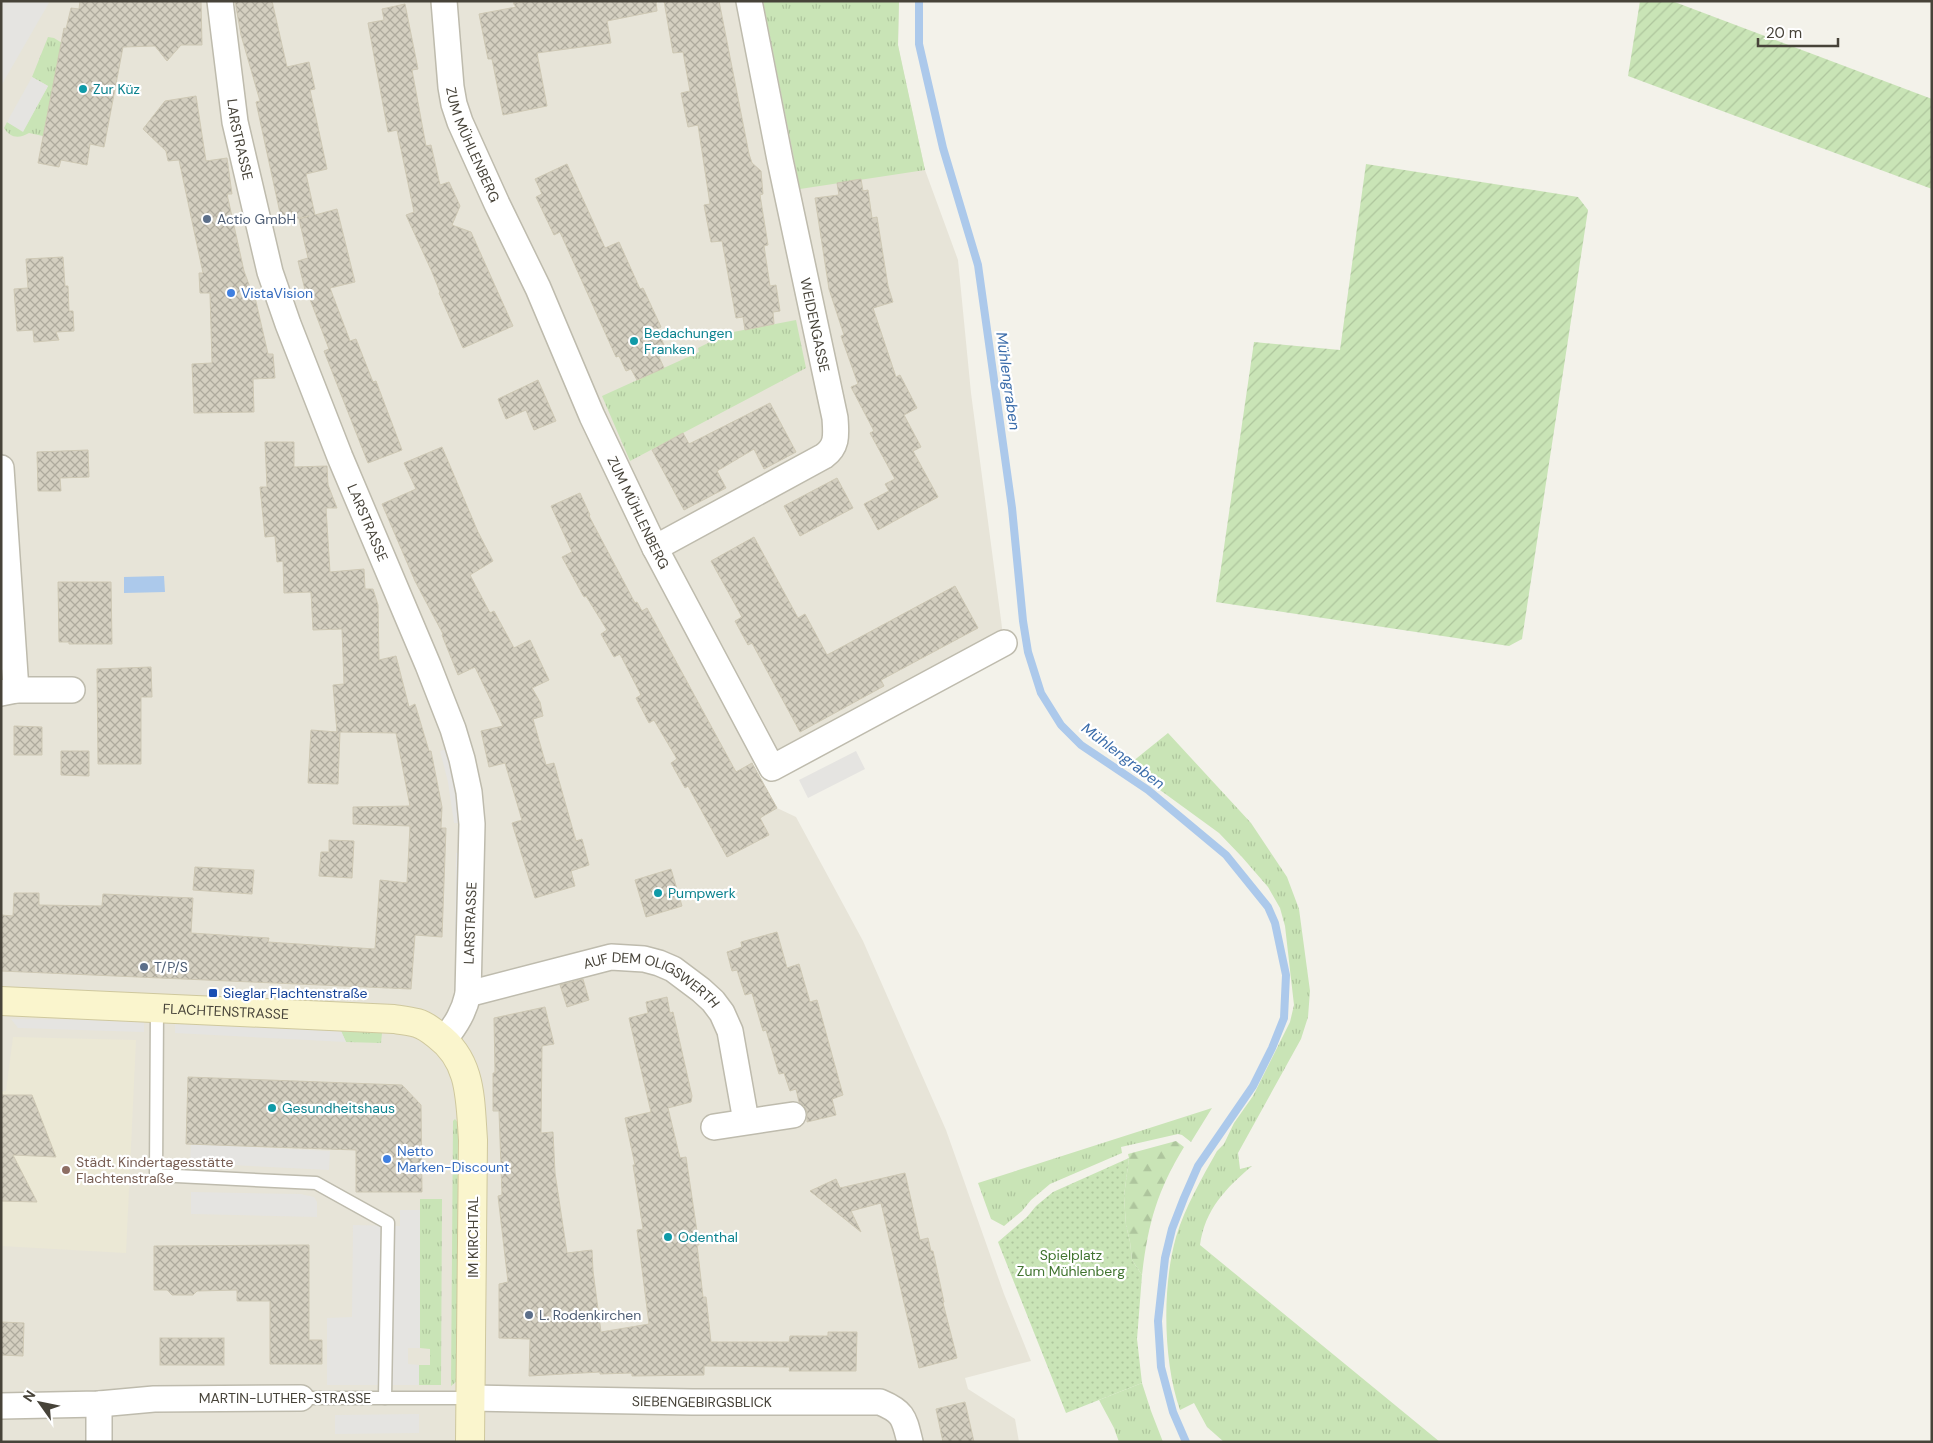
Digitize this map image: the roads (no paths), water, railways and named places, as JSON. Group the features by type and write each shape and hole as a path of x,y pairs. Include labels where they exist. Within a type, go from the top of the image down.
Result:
{"street":[{"name":"LARSTRASSE","path":"220,1 235,122 270,272 298,351 340,457 428,666 453,729 462,759 469,792 472,824 468,994 464,1009 456,1025 444,1040"},
{"name":"ZUM MÜHLENBERG","path":"444,1 451,87 460,122 538,288 592,416 655,548 772,768 1004,643"},
{"name":"WEIDENGASSE","path":"655,548 824,456 831,451 836,438 835,418 780,160 749,1"},
{"path":"1,468 8,691 72,690"},
{"name":"AUF DEM OLIGSWERTH","path":"468,994 611,958 644,959 673,969 701,990 722,1013 730,1032 746,1121"},
{"name":"FLACHTENSTRASSE","path":"1,1001 394,1019 417,1023 444,1040"},
{"name":"IM KIRCHTAL","path":"444,1040 453,1049 462,1066 470,1103 473,1140 470,1442"},
{"path":"714,1126 793,1115"},
{"name":"MARTIN-LUTHER-STRASSE","path":"1,1406 99,1404 154,1398 300,1398"},
{"name":"SIEBENGEBIRGSBLICK","path":"471,1398 692,1402 880,1402 898,1410 906,1424 910,1442"},
{"path":"99,1404 99,1442"}],"lane":[{"path":"157,1007 156,1175 316,1183 388,1223 385,1398"},
{"name":"MARTIN-LUTHER-STRASSE","path":"300,1398 471,1398"}],"water":[{"path":"164,576 165,592 124,593 124,577"}],"waterway":[{"name":"Mühlengraben","path":"919,1 919,44 943,148 978,265 1012,508 1023,621 1028,652 1041,693 1061,725 1081,745 1148,790 1226,855 1268,907 1275,923 1286,975 1284,1018 1272,1048 1253,1086 1198,1166 1172,1229 1165,1258 1158,1321 1161,1367 1173,1412 1186,1442"}],"place":[{"name":"Zur Küz","path":"83,89"},
{"name":"Actio GmbH","path":"207,219"},
{"name":"VistaVision","path":"231,293"},
{"name":"Bedachungen Franken","path":"634,341"},
{"name":"Pumpwerk","path":"658,893"},
{"name":"T/P/S","path":"144,967"},
{"name":"Sieglar Flachtenstraße","path":"213,993"},
{"name":"Gesundheitshaus","path":"272,1108"},
{"name":"Netto Marken-Discount","path":"387,1159"},
{"name":"Städt. Kindertagesstätte Flachtenstraße","path":"66,1170"},
{"name":"Odenthal","path":"668,1237"},
{"name":"L. Rodenkirchen","path":"529,1315"}],"park label":[{"name":"Spielplatz Zum Mühlenberg","path":"1071,1264"}]}
